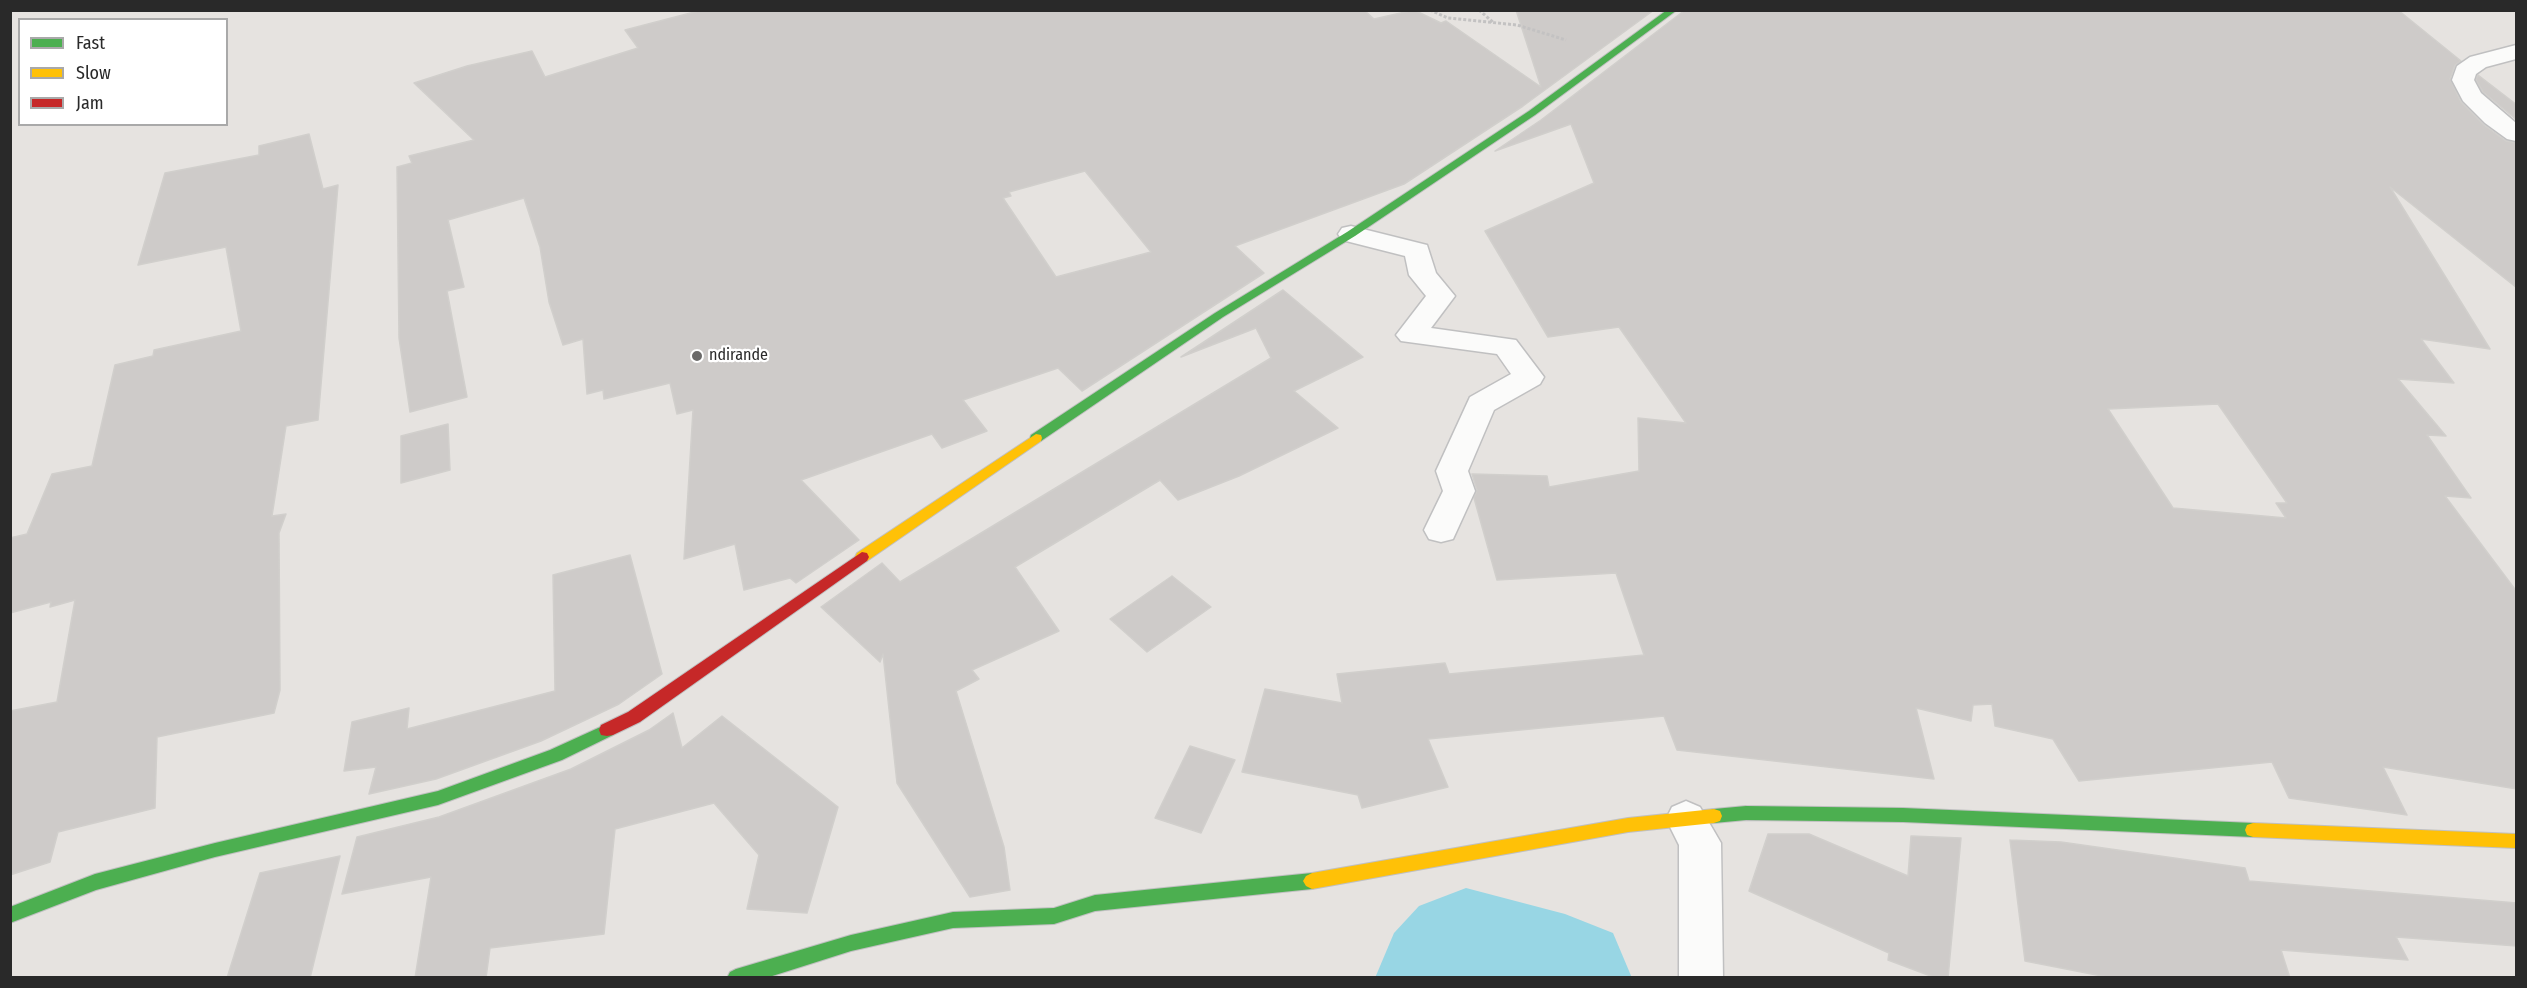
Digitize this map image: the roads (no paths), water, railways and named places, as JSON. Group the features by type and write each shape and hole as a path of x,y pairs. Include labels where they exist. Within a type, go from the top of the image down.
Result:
{"street":[{"path":"10,915 106,879 215,850 438,798 556,755 634,717 907,526 1200,328 1351,234 1532,113 1673,10"},
{"path":"2517,52 2478,62 2465,71 2463,80 2471,96 2493,118 2517,134"},
{"path":"1351,234 1417,250 1423,275 1441,296 1411,335 1506,346 1529,377 1481,404 1452,471 1459,491 1441,530"},
{"path":"736,978 851,943 953,920 1054,916 1095,903 1335,879 1628,825 1746,813 1903,815 2517,841"},
{"path":"1686,819 1700,843 1701,978"}],"waterway":[{"path":"1442,978 1466,950 1565,978"}],"place":[{"name":"ndirande","path":"697,356"}]}
